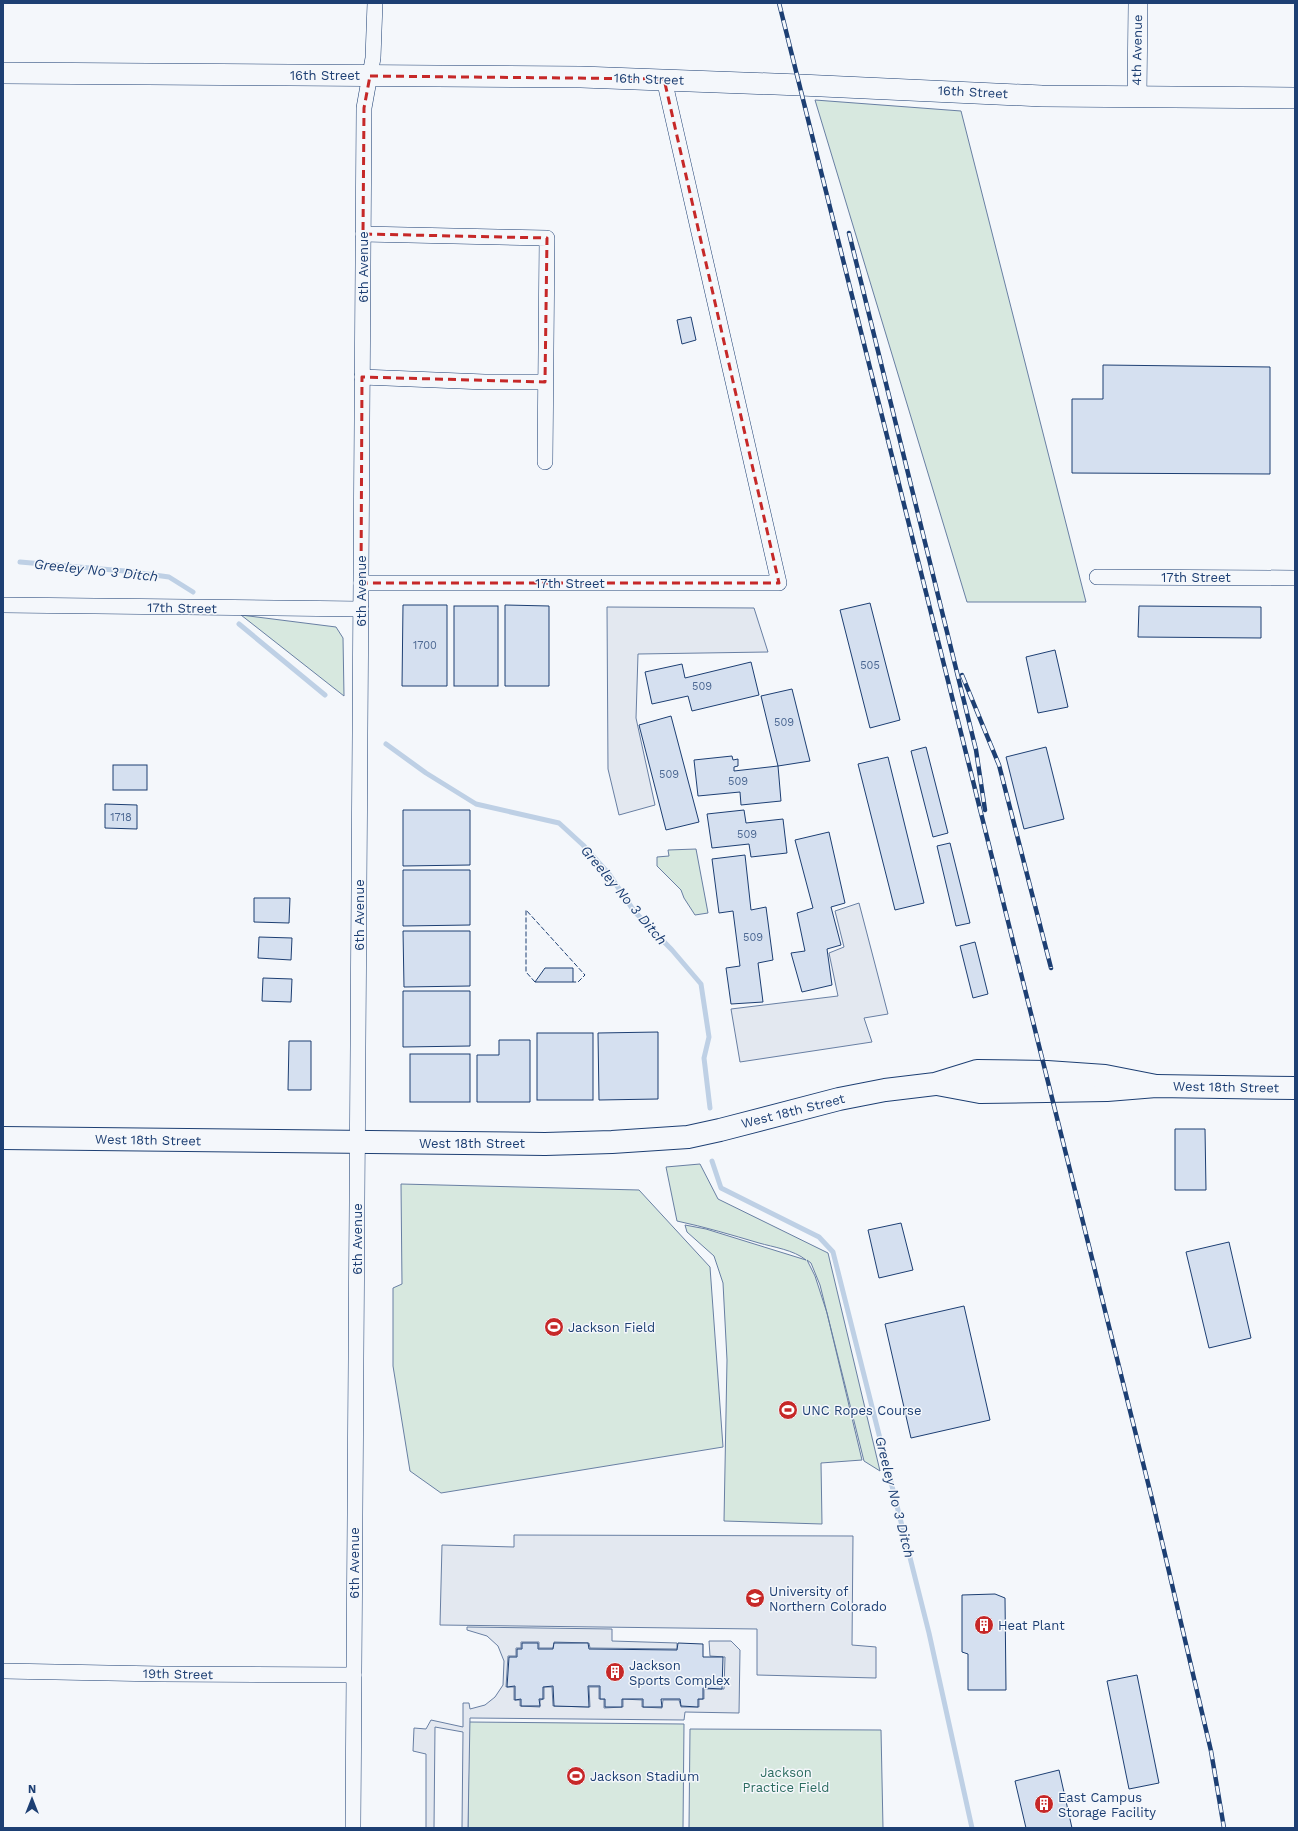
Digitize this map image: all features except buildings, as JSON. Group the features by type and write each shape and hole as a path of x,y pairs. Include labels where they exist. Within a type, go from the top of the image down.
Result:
{"main road":[{"name":"16th Street","path":"3,73 664,79 1042,96 1295,98"},
{"name":"West 18th Street","path":"3,1138 545,1144 612,1142 688,1137 839,1099 885,1090 935,1084 976,1070 1047,1072 1105,1076 1156,1086 1295,1088"}],"street":[{"name":"6th Avenue","path":"353,1828 364,108 373,58 375,3"},
{"name":"4th Avenue","path":"1137,97 1138,3"},
{"name":"17th Street","path":"361,583 779,583 664,79"},
{"path":"363,234 547,238 545,462"},
{"path":"362,377 485,382 545,382"},
{"name":"17th Street","path":"1097,577 1295,578"},
{"name":"17th Street","path":"3,605 361,609"},
{"name":"19th Street","path":"3,1670 169,1674 354,1675"}],"highlighted area":[{"path":"370,76 664,79 779,583 361,583 362,377 545,382 547,238 363,234 364,108"}],"green space":[{"path":"815,100 961,111 1086,602 967,602"},
{"path":"241,615 336,627 343,638 344,696"},
{"path":"696,849 708,913 695,915 684,898 681,890 657,866 657,857 669,856 668,850"},
{"name":"UNC Ropes Course","path":"700,1164 718,1199 828,1253 880,1471 864,1461 827,1313 862,1460 821,1463 822,1524 724,1521 727,1360 723,1283 714,1256 687,1232 685,1225 706,1229 806,1260 783,1249 677,1221 666,1167","holes":["807,1260 811,1263 820,1285 827,1313 815,1276"]},
{"name":"Jackson Field","path":"401,1184 639,1190 710,1267 723,1447 441,1493 410,1471 393,1366 393,1288 402,1284"},
{"name":"Jackson Stadium","path":"469,1722 684,1724 683,1828 468,1828"},
{"name":"Jackson Practice Field","path":"690,1729 881,1730 883,1828 689,1828"}],"shaded area":[{"path":"607,607 754,608 768,652 638,654 636,718 655,805 619,815 608,769"},
{"path":"859,903 888,1014 864,1018 872,1042 740,1062 731,1009 838,996 829,953 844,947 835,911"},
{"path":"514,1535 853,1536 852,1645 876,1647 876,1678 757,1675 757,1629 440,1625 442,1545 514,1547"},
{"path":"467,1627 612,1629 612,1641 677,1643 677,1649 590,1648 589,1643 554,1642 553,1648 539,1648 539,1642 521,1642 521,1648 516,1648 516,1656 508,1656 506,1687 514,1687 514,1700 520,1700 520,1706 540,1707 540,1700 544,1699 544,1687 552,1687 553,1706 590,1707 589,1687 599,1687 599,1699 604,1699 604,1708 623,1707 623,1699 642,1700 642,1707 662,1708 663,1700 679,1700 681,1707 699,1707 699,1699 704,1699 704,1689 724,1689 725,1657 710,1656 709,1641 731,1641 740,1650 739,1713 685,1712 684,1720 470,1718 468,1828 462,1828 463,1732 435,1727 434,1828 426,1828 426,1754 413,1751 414,1728 426,1729 431,1720 463,1727 463,1703 469,1703 470,1709 485,1705 495,1697 503,1685 504,1661 498,1646 487,1636 467,1630"}],"waterway":[{"name":"Greeley No 3 Ditch","path":"20,562 125,571 169,577 193,592"},
{"name":"Greeley No 3 Ditch","path":"239,624 325,695"},
{"name":"Greeley No 3 Ditch","path":"386,744 426,773 476,804 559,823 583,845 609,874 634,911 672,950 701,984 709,1037 704,1058 710,1108"},
{"name":"Greeley No 3 Ditch","path":"712,1161 721,1188 819,1237 833,1252 929,1633 972,1828"}],"railway":[{"path":"779,3 1152,1499 1211,1751 1224,1828"},
{"path":"849,233 976,750 985,810"},
{"path":"962,675 999,765 1051,968"}],"fence":[{"path":"535,982 526,972 526,910 585,975 578,982 573,982"}],"place":[{"name":"Jackson Field","path":"554,1327"},
{"name":"UNC Ropes Course","path":"788,1410"},
{"name":"University of Northern Colorado","path":"755,1598"},
{"name":"Heat Plant","path":"984,1625"},
{"name":"Jackson Sports Complex","path":"615,1672"},
{"name":"Jackson Stadium","path":"576,1776"},
{"name":"East Campus Storage Facility","path":"1044,1804"}]}
